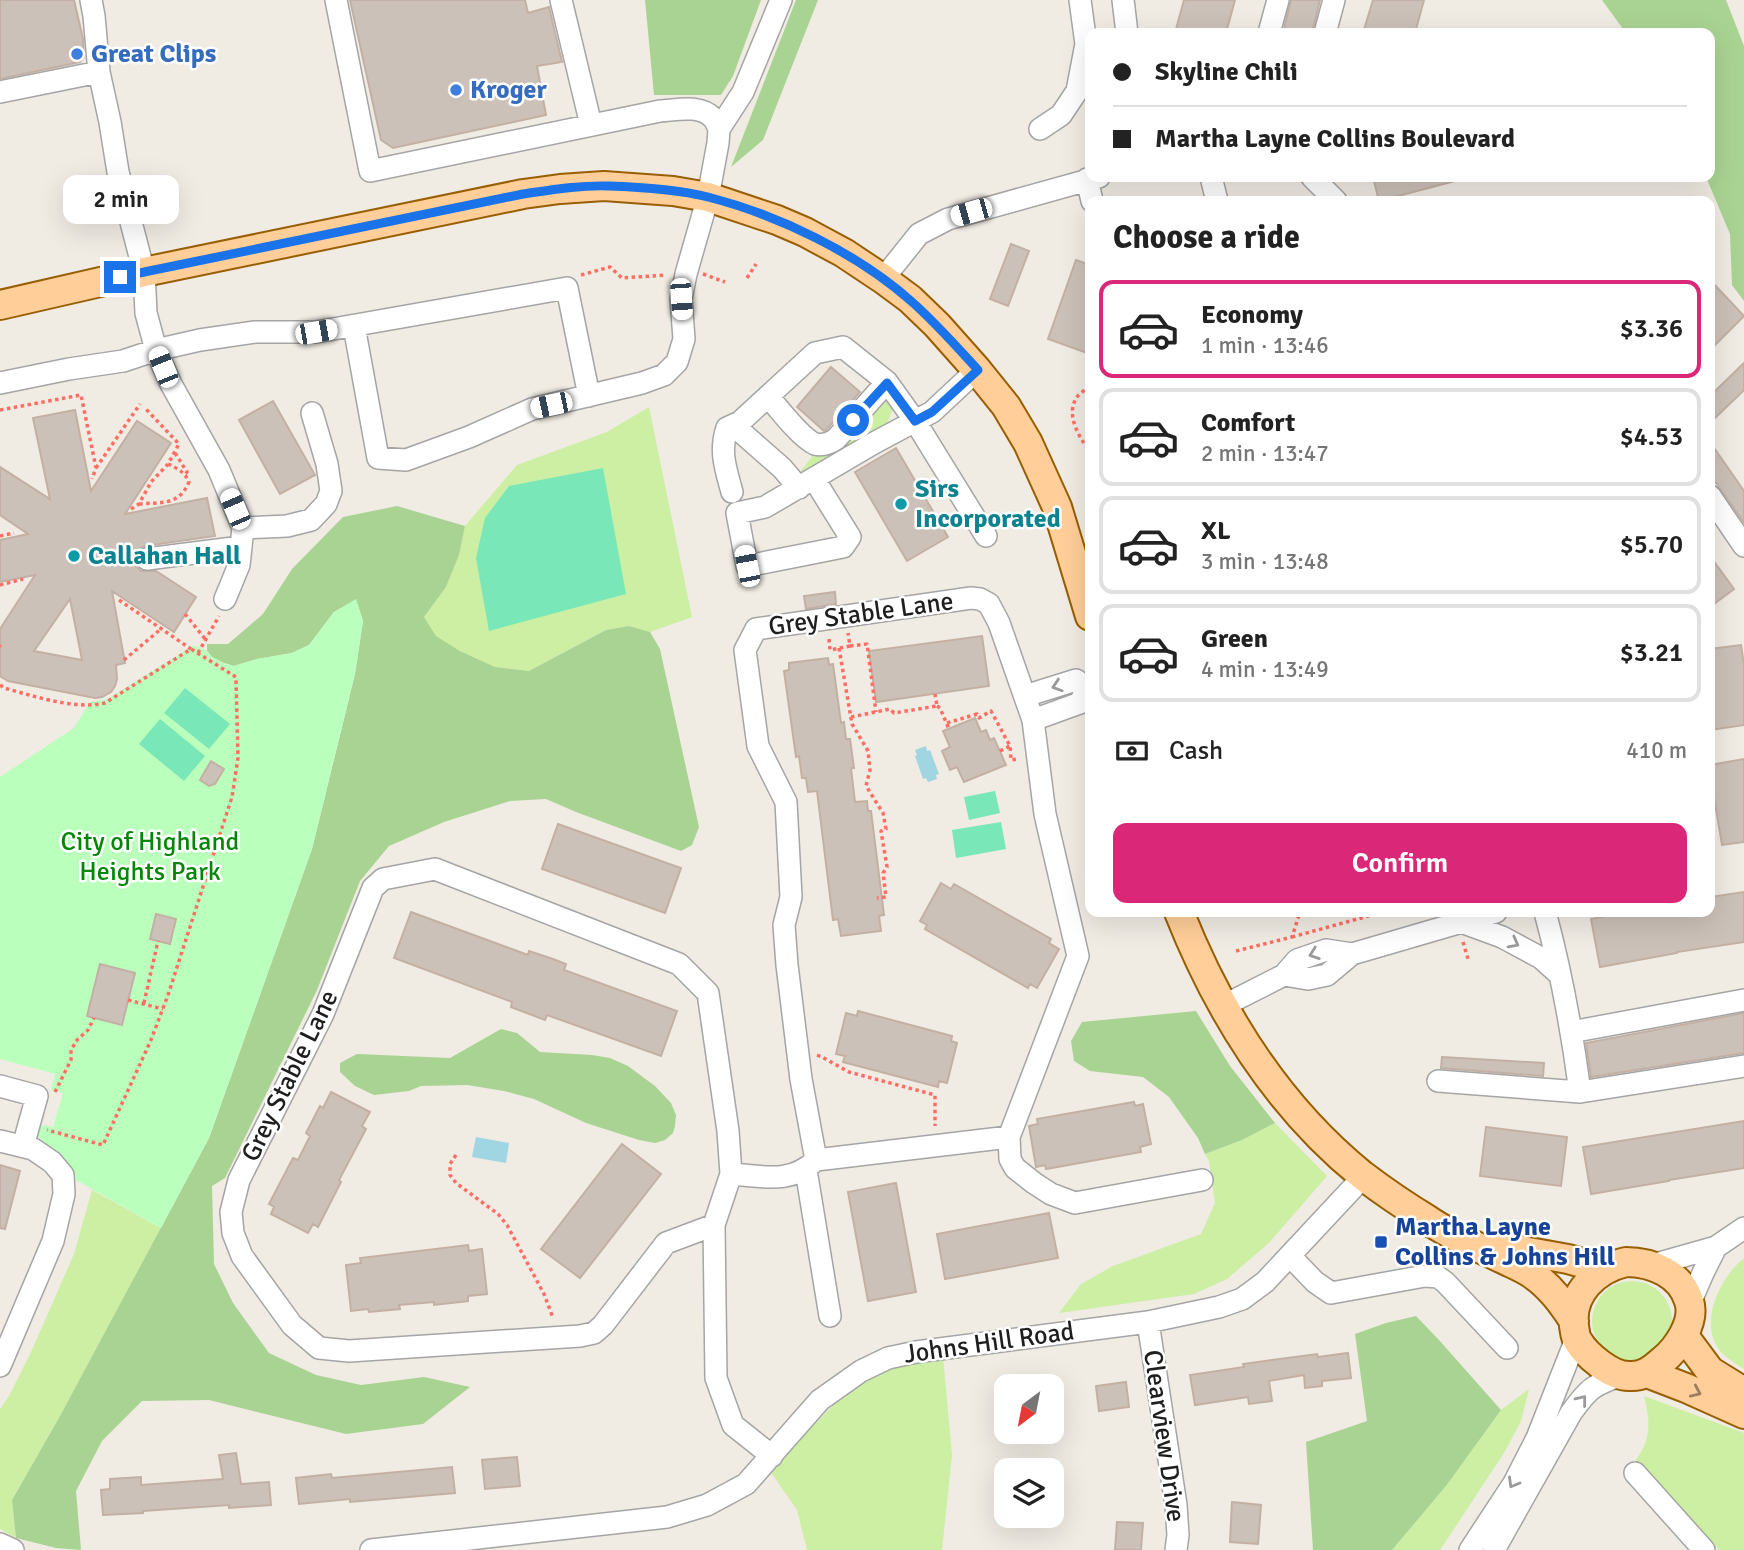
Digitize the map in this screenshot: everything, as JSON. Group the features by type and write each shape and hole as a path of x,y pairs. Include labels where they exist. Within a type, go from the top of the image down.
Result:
{"main road":[{"path":"0,305 144,272 523,194 604,186 673,191 708,197 777,220 844,253 910,299 937,325 1006,405 1028,443 1057,507 1085,599"},
{"path":"1181,917 1198,958 1223,1006 1262,1069 1310,1126 1364,1176 1432,1223 1531,1273 1553,1292 1583,1348 1607,1369 1686,1388 1744,1414"},
{"path":"1465,1240 1568,1259 1604,1269"},
{"path":"1575,1330 1574,1311 1578,1298 1594,1276 1604,1269 1626,1262 1639,1262 1668,1273 1682,1286 1690,1303 1684,1336 1672,1353 1634,1374"},
{"path":"1684,1336 1710,1371 1744,1392"}],"street":[{"path":"91,0 99,72 118,172 144,272 146,313 156,349 171,384 219,470 242,537 239,565 225,599"},
{"path":"335,0 370,171 660,111 691,109 704,112 713,118 719,129"},
{"path":"561,0 591,125"},
{"path":"354,326 378,458 407,460 531,409 664,376 677,362 684,339 681,299 708,197 719,129 743,92 780,0"},
{"path":"1080,0 1085,37"},
{"path":"1123,0 1126,28"},
{"path":"1270,28 1278,0"},
{"path":"1326,28 1334,0"},
{"path":"1040,130 1061,115 1077,91 1085,49"},
{"path":"0,92 99,72"},
{"path":"883,279 919,234 930,227 948,219 1085,180"},
{"path":"1317,182 1331,196"},
{"path":"0,383 123,361 156,349 200,340 255,332 316,332 567,288 589,396"},
{"path":"732,492 723,460 723,440 727,428 740,422 815,352 843,347 887,383 915,421 986,536"},
{"path":"740,422 740,432 782,468 806,483 850,537 843,547 747,566 737,513 765,507 806,483 932,412 978,370"},
{"path":"768,396 801,433 815,444 827,444 836,439 887,383"},
{"path":"147,559 311,520 326,504 331,491 327,464 312,413"},
{"path":"1715,503 1744,546"},
{"name":"Grey Stable Lane","path":"830,1316 787,965 784,925 791,897 786,802 758,746 745,650 756,629 971,598 989,604 999,623 1033,720 1045,814 1078,956 1009,1137"},
{"path":"1025,696 1076,680 1085,685"},
{"path":"1033,720 1080,703 1085,693"},
{"name":"Grey Stable Lane","path":"713,1225 666,1243 594,1333 349,1351 319,1348 292,1325 242,1256 233,1233 231,1212 239,1180 323,1014 373,888 383,879 435,869 679,964 708,993 728,1131 731,1174 713,1225 716,1378 733,1425 772,1456"},
{"path":"1422,917 1427,933"},
{"path":"1223,1006 1284,975 1297,960 1326,950 1352,954 1478,917"},
{"path":"1546,917 1558,959 1580,1092"},
{"path":"1461,922 1502,937 1541,958 1560,975"},
{"path":"1571,1032 1744,1000"},
{"path":"1438,1081 1580,1092 1744,1066"},
{"path":"0,1086 37,1096 25,1137"},
{"path":"0,1141 25,1137"},
{"path":"0,1366 7,1329 53,1241 64,1194 63,1175 33,1149 25,1137"},
{"path":"731,1174 781,1178 811,1165 1009,1137 1010,1159 1015,1168 1051,1194 1075,1203 1202,1180"},
{"name":"Johns Hill Road","path":"371,1550 667,1517 707,1505 746,1484 820,1400 861,1371 888,1358 916,1352 1148,1322 1220,1307 1242,1299 1265,1282 1364,1176"},
{"path":"1652,1265 1716,1247 1744,1228"},
{"path":"1690,1303 1716,1247"},
{"path":"1290,1256 1315,1282 1331,1293 1425,1276 1438,1277 1507,1348"},
{"name":"Clearview Drive","path":"1148,1322 1177,1505 1176,1550"},
{"path":"1470,1550 1514,1483 1537,1438 1575,1330"},
{"path":"1494,1550 1571,1413 1585,1394 1596,1385 1634,1374"},
{"path":"1635,1473 1704,1550"},
{"path":"0,1544 13,1550"}],"path":[{"path":"747,278 756,264"},
{"path":"575,276 610,267 622,278 676,274"},
{"path":"701,274 725,282"},
{"path":"1085,390 1077,397 1072,408 1074,423 1085,444"},
{"path":"0,410 81,395 96,468"},
{"path":"92,479 96,468 142,405 179,444 168,464 151,482 139,504"},
{"path":"174,453 187,472 185,474"},
{"path":"131,509 139,504 180,497 189,482 185,474 168,464"},
{"path":"0,536 14,533"},
{"path":"0,586 23,579"},
{"path":"198,653 224,607 225,599"},
{"path":"25,1137 53,1131 103,1145 163,1009 232,797 238,758 236,677 119,600"},
{"path":"185,614 206,640"},
{"path":"124,660 161,629"},
{"path":"850,646 867,644 876,712"},
{"path":"839,648 852,724 868,751 870,770 866,786 883,813 886,829 881,831 887,867 883,873 886,897 877,898"},
{"path":"0,685 59,702 96,705 105,703 191,649"},
{"path":"935,694 937,706 949,729"},
{"path":"851,717 890,709 894,713 937,706"},
{"path":"947,723 977,714 979,718 991,711 1010,746 1011,760 1038,757"},
{"path":"1292,937 1298,917"},
{"path":"1236,951 1365,917"},
{"path":"144,1003 158,941"},
{"path":"128,1000 163,1009"},
{"path":"37,1096 54,1094 71,1060 71,1049 88,1030 94,1018"},
{"path":"797,1051 822,1057 849,1072 935,1095 935,1146"},
{"path":"456,1154 450,1164 450,1175 456,1183 498,1214 507,1225 544,1294 557,1337"}],"green space":[{"path":"645,0 761,0 733,76 721,95 654,95"},
{"path":"796,0 818,0 763,140 731,167"},
{"path":"1602,0 1726,0 1744,46 1744,301 1732,285 1730,234 1708,182 1715,182 1715,28 1622,28"},
{"path":"881,401 890,403 892,411 887,424 804,473 801,470 812,457 767,415 768,411 811,451"},
{"path":"649,407 692,617 650,632 629,626 606,630 529,671 495,667 460,651 436,636 424,617 446,587 459,555 465,526 517,465 607,432"},
{"path":"603,468 626,594 489,631 476,558 485,518 509,486"},
{"path":"397,506 465,526 459,555 446,587 424,617 436,636 460,651 495,667 529,671 606,630 629,626 650,632 660,649 699,827 692,845 681,851 546,799 510,801 444,822 389,846 360,881 317,990 225,1178 212,1186 214,1264 233,1303 269,1353 316,1375 361,1385 424,1377 470,1387 423,1424 346,1434 209,1400 142,1401 102,1441 76,1491 81,1550 56,1548 16,1538 12,1500 209,1138 312,849 355,674 363,621 356,600 334,612 309,645 292,653 234,666 212,657 207,651 207,644 228,644 263,614 292,569 343,517"},
{"name":"City of Highland Heights Park","path":"356,599 363,621 355,674 312,849 209,1138 161,1228 76,1180 61,1154 37,1135 41,1125 53,1127 63,1093 51,1090 55,1074 0,1059 0,777 74,728 90,702 106,700 194,645 207,651 212,657 234,666 292,653 309,645 334,612"},
{"path":"185,688 230,724 209,749 164,713"},
{"path":"160,719 205,756 184,781 139,744"},
{"path":"995,791 1000,813 969,820 964,797"},
{"path":"1001,822 1006,849 956,858 952,830"},
{"path":"1196,1011 1230,1066 1275,1123 1242,1140 1205,1154 1198,1138 1169,1097 1143,1077 1090,1071 1074,1061 1071,1041 1082,1022"},
{"path":"501,1029 517,1033 540,1052 592,1055 610,1058 628,1066 655,1086 671,1103 676,1115 673,1133 665,1140 655,1143 639,1140 586,1123 534,1099 467,1085 421,1086 409,1091 374,1095 355,1086 340,1072 340,1063 357,1054 450,1058"},
{"path":"1275,1123 1327,1176 1269,1243 1227,1279 1194,1294 1059,1313 1081,1284 1113,1266 1201,1234 1215,1203 1209,1161 1205,1154 1242,1140"},
{"path":"92,1190 161,1228 12,1500 16,1538 0,1529 0,1409 32,1350 74,1254"},
{"path":"1744,1258 1744,1369 1720,1351 1713,1337 1711,1324 1715,1299 1721,1287"},
{"path":"1632,1281 1647,1284 1660,1293 1669,1306 1672,1321 1669,1336 1660,1349 1647,1358 1632,1361 1617,1358 1604,1349 1595,1336 1592,1321 1595,1306 1604,1293 1617,1284"},
{"path":"1416,1316 1501,1410 1446,1486 1392,1550 1313,1550 1306,1442 1367,1421 1355,1334"},
{"path":"943,1357 952,1455 942,1550 807,1550 797,1510 770,1471 843,1395 883,1371"},
{"path":"1529,1389 1521,1421 1504,1453 1440,1550 1392,1550 1446,1486 1501,1410"},
{"path":"1644,1396 1744,1433 1744,1550 1719,1550 1636,1460 1645,1444 1648,1429"}],"water":[{"path":"926,746 939,774 936,775 937,779 928,782 926,778 923,779 915,756 915,750"},
{"path":"476,1137 509,1143 506,1163 472,1157"}],"building":[{"path":"0,0 74,0 83,39 84,57 80,62 0,79"},
{"name":"Kroger","path":"350,0 525,0 528,13 549,7 562,62 537,66 546,115 393,148 381,140"},
{"path":"1184,0 1235,0 1227,28 1176,28"},
{"path":"1291,0 1320,0 1313,28 1284,28"},
{"path":"1373,0 1424,0 1416,28 1365,28"},
{"path":"1374,182 1451,182 1398,196 1378,196"},
{"path":"1011,244 1029,251 1008,306 990,299"},
{"path":"1076,260 1085,263 1085,352 1048,339"},
{"path":"1715,285 1744,316 1715,345"},
{"path":"1744,363 1744,390 1715,418 1715,391"},
{"path":"831,367 860,392 824,431 797,407"},
{"path":"273,401 315,475 280,494 239,420"},
{"name":"Callahan Hall","path":"75,410 91,491 137,421 171,443 125,514 207,498 215,536 145,546 132,556 141,571 156,571 196,597 174,632 112,591 125,663 116,665 115,686 102,697 95,698 8,681 0,676 0,629 35,575 0,582 0,540 28,534 0,515 0,467 50,499 33,418","holes":["70,599 82,660 34,651"]},
{"name":"Sirs Incorporated","path":"896,448 948,537 907,561 855,472"},
{"path":"1715,449 1744,491 1744,523 1715,481"},
{"path":"1715,563 1734,589 1715,603"},
{"path":"835,592 836,604 806,609 804,596"},
{"path":"982,636 989,686 876,702 869,651"},
{"path":"1741,645 1744,665 1744,725 1715,729 1715,648"},
{"path":"828,658 829,665 833,664 841,723 844,722 846,739 850,739 855,802 867,801 868,811 871,811 884,915 879,916 881,931 841,936 838,919 833,920 817,791 808,792 806,778 802,778 799,756 796,757 784,671 789,670 789,663"},
{"path":"975,718 981,732 986,730 990,740 994,738 1006,765 964,782 957,767 950,770 942,751 950,747 943,731"},
{"path":"1744,759 1744,842 1722,845 1715,803 1715,764"},
{"path":"211,761 224,769 215,784 209,786 200,780"},
{"path":"558,824 681,868 665,913 542,869"},
{"path":"941,883 951,889 954,884 1051,939 1049,943 1059,949 1037,988 1030,984 1028,988 925,929 927,925 920,921"},
{"path":"1744,892 1744,942 1600,967 1591,919 1715,917 1715,896"},
{"path":"411,912 528,955 529,951 553,959 566,964 564,970 677,1011 661,1056 547,1015 545,1020 511,1007 512,1002 394,958"},
{"path":"156,914 176,919 170,944 150,939"},
{"path":"100,964 135,973 122,1025 87,1016"},
{"path":"858,1011 952,1036 951,1041 957,1043 947,1083 939,1081 938,1087 843,1062 845,1056 836,1054 846,1013 857,1016"},
{"path":"1744,1013 1744,1053 1591,1077 1586,1043"},
{"path":"1442,1057 1544,1063 1543,1076 1441,1068"},
{"path":"331,1092 370,1112 362,1126 366,1129 318,1227 313,1224 308,1233 271,1214 274,1207 269,1204 293,1158 298,1160 310,1136 306,1133 320,1106 323,1108"},
{"path":"1134,1102 1135,1106 1143,1104 1151,1144 1140,1147 1141,1152 1046,1169 1045,1165 1036,1167 1029,1126 1038,1124 1037,1119"},
{"path":"1744,1121 1744,1168 1591,1194 1583,1147"},
{"path":"1486,1127 1567,1137 1561,1186 1480,1176"},
{"path":"622,1144 661,1174 580,1278 541,1249"},
{"path":"0,1165 20,1171 5,1229 0,1228"},
{"path":"896,1183 916,1292 868,1301 848,1192"},
{"path":"1049,1213 1058,1258 945,1279 937,1234"},
{"path":"468,1245 469,1251 482,1249 487,1294 468,1296 468,1301 399,1305 400,1309 369,1312 368,1309 351,1311 346,1265 361,1263 360,1258"},
{"path":"1348,1353 1351,1378 1322,1381 1322,1386 1305,1388 1304,1375 1269,1381 1272,1401 1249,1404 1248,1397 1195,1405 1190,1375 1244,1367 1243,1364 1317,1354 1318,1357"},
{"path":"1126,1382 1129,1407 1099,1411 1096,1386"},
{"path":"236,1453 241,1484 269,1482 271,1505 229,1508 229,1505 103,1515 101,1490 110,1489 110,1479 141,1477 141,1485 223,1479 219,1455"},
{"path":"517,1457 520,1486 485,1489 482,1460"},
{"path":"452,1467 455,1493 299,1504 296,1478 331,1474 332,1478"},
{"path":"1232,1502 1261,1505 1258,1544 1230,1542"},
{"path":"1117,1522 1143,1523 1141,1550 1115,1550"}],"place":[{"name":"Great Clips","path":"77,54"},
{"name":"Kroger","path":"456,90"},
{"name":"Sirs Incorporated","path":"901,504"},
{"name":"Callahan Hall","path":"74,556"},
{"name":"Martha Layne Collins & Johns Hill","path":"1381,1242"}],"route":[{"path":"120,277 523,194 604,186 673,191 708,197 777,220 844,253 910,299 978,370 932,412 915,421 887,383 853,420"}]}
